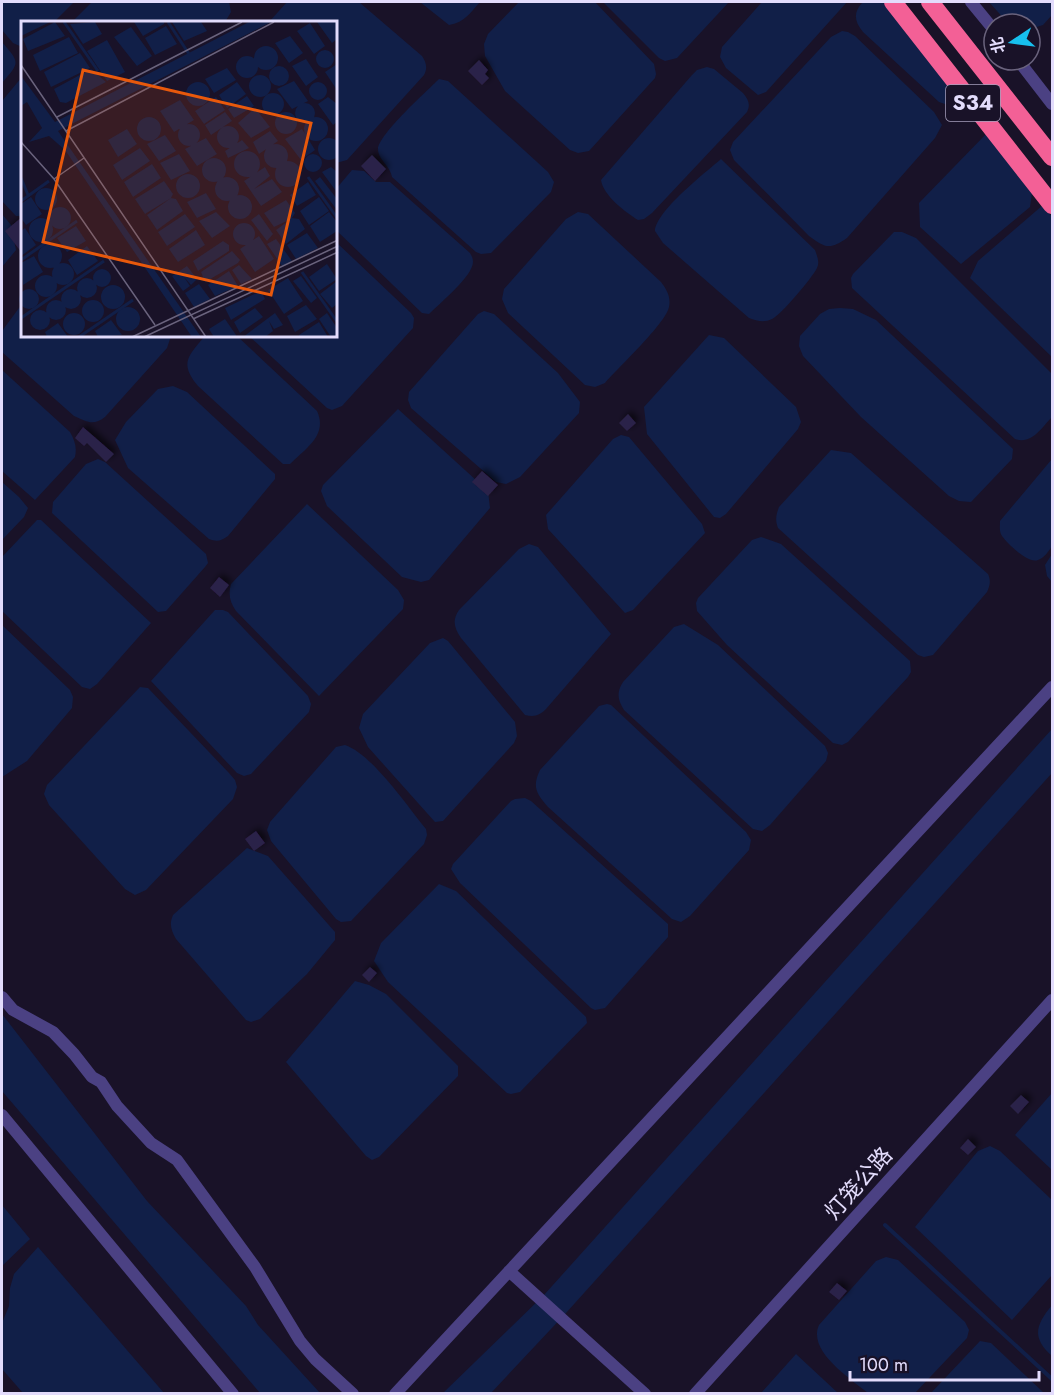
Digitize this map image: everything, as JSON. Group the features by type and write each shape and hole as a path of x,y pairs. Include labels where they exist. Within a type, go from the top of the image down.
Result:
{"highway":[{"name":"S34","path":"892,2 1053,205"},
{"name":"S34","path":"930,2 1053,157"}],"street":[{"path":"971,2 982,15"},
{"path":"1028,72 1053,104"},
{"path":"395,1394 1053,687"},
{"path":"2,997 13,1010 53,1032 92,1077 100,1082 117,1106 151,1143 177,1160 255,1267 300,1341 315,1359 353,1394"},
{"name":"灯笼公路","path":"695,1394 1053,1000"},
{"path":"2,1115 233,1394"},
{"path":"509,1271 645,1394"}],"water":[{"path":"2,2 74,2 55,21 21,21 21,47 13,43 2,30"},
{"path":"92,2 229,2 231,12 226,21 73,21"},
{"path":"287,2 359,2 422,56 426,70 347,160 338,162 338,21 270,21"},
{"path":"420,2 480,2 463,19 449,25"},
{"path":"519,2 595,2 654,64 655,78 589,151 578,153 570,150 505,91 485,56 484,44 488,34"},
{"path":"603,2 729,2 677,58 665,61 659,58"},
{"path":"762,2 847,2 766,92 758,95 726,68 720,57 722,47"},
{"path":"863,2 886,2 960,99 951,106 939,102 863,32 858,24 856,13"},
{"path":"989,2 1052,2 1052,15 1042,25 1042,12 998,12"},
{"path":"842,31 855,36 934,112 942,125 935,138 847,238 828,246 809,236 734,160 730,150 733,142 831,37"},
{"path":"2,42 16,62 2,83"},
{"path":"707,67 714,69 743,93 749,106 747,112 652,213 638,220 610,197 601,180 692,75 697,70"},
{"path":"21,78 21,217 16,216 2,201 2,101"},
{"path":"439,79 448,81 548,172 554,182 551,192 491,253 476,252 392,177 379,153 380,142 386,133"},
{"path":"987,133 1032,193 1030,207 961,264 920,227 919,203"},
{"path":"721,159 815,250 818,266 814,273 782,311 769,320 760,321 749,318 663,243 655,231 663,213 672,203"},
{"path":"352,170 364,171 376,182 390,182 470,253 473,262 468,275 429,314 422,313 338,232 338,187"},
{"path":"1043,205 1052,217 1052,357 970,278 978,261"},
{"path":"578,212 588,214 661,282 667,291 669,300 669,307 660,324 605,383 595,387 585,385 508,313 502,299 504,289 566,219"},
{"path":"2,214 11,225 16,250 2,267"},
{"path":"894,232 902,232 916,238 1052,374 1052,417 1032,437 1027,440 1015,439 852,288 853,274"},
{"path":"338,244 414,318 413,328 342,406 332,410 327,408 251,338 338,338"},
{"path":"21,305 21,338 170,338 167,348 105,417 90,422 74,416 2,352 2,331"},
{"path":"829,309 853,309 876,320 1013,449 1012,459 971,502 959,501 949,496 861,417 803,356 799,346 800,336 820,314"},
{"path":"484,311 494,314 558,373 580,402 579,413 520,477 506,484 496,482 411,408 408,400 409,392 478,314"},
{"path":"709,335 724,338 796,407 801,422 798,429 726,514 720,518 714,517 647,434 644,407"},
{"path":"203,338 239,338 317,411 320,427 314,440 290,464 283,464 198,386 187,365 194,349"},
{"path":"2,370 70,432 75,444 75,457 35,500 2,471"},
{"path":"173,386 187,392 275,474 275,479 228,536 221,540 209,539 128,468 115,440 126,422 158,389"},
{"path":"398,409 488,491 490,508 429,580 421,582 402,577 327,506 321,491 323,485"},
{"path":"621,435 629,437 702,524 705,533 633,610 625,613 548,529 546,515 613,439"},
{"path":"831,450 851,453 988,574 990,583 987,592 933,655 924,657 918,655 778,528 776,518 779,507"},
{"path":"98,459 105,462 206,554 208,563 166,611 158,612 52,513 53,502 86,464"},
{"path":"1052,459 1052,546 1042,558 1029,559 1018,552 1002,536 1000,521"},
{"path":"2,482 28,508 24,517 2,540"},
{"path":"307,504 398,590 404,600 403,609 319,696 236,611 230,595 231,584"},
{"path":"37,520 41,520 151,623 90,689 82,687 2,611 2,557"},
{"path":"761,537 781,544 910,661 911,672 908,677 848,742 842,745 833,743 727,645 697,611 698,598 752,540"},
{"path":"529,544 538,547 611,634 546,709 539,715 531,716 525,715 461,638 455,624 455,617 459,610 519,549"},
{"path":"1052,554 1052,582 1047,576 1045,565"},
{"path":"215,610 228,612 308,696 311,704 309,712 251,774 244,776 237,773 151,681"},
{"path":"684,624 718,645 825,746 828,753 826,761 770,825 762,831 753,829 624,710 620,703 619,693 623,682 674,627"},
{"path":"2,625 70,690 73,697 72,708 27,761 2,777"},
{"path":"443,638 448,641 515,722 517,736 514,743 443,821 435,822 368,747 359,728 363,714 430,643"},
{"path":"140,687 148,688 229,773 237,787 233,799 146,890 135,895 125,889 49,805 44,794 47,785"},
{"path":"611,705 746,832 751,840 749,850 690,916 681,922 672,919 548,807 536,790 540,770 599,706"},
{"path":"1052,729 1052,773 566,1313 491,1393 442,1394 544,1295"},
{"path":"345,745 355,750 377,769 426,829 427,835 424,844 351,921 341,922 336,919 271,841 267,830 270,822 336,747"},
{"path":"525,798 668,924 668,937 605,1008 595,1010 591,1008 460,883 451,869 453,864 511,801"},
{"path":"247,848 268,856 335,932 335,940 307,974 260,1019 251,1022 246,1020 176,939 171,924 173,915"},
{"path":"439,884 456,891 586,1017 587,1023 520,1092 507,1093 388,982 374,961 381,943"},
{"path":"355,981 386,994 458,1066 458,1076 379,1157 372,1160 366,1156 286,1062"},
{"path":"2,1014 147,1201 246,1306 258,1325 320,1393 260,1393 2,1091"},
{"path":"1052,1093 1052,1170 1015,1135"},
{"path":"990,1146 1000,1151 1052,1200 1052,1275 1012,1320 915,1227 978,1151"},
{"path":"2,1205 30,1239 2,1266"},
{"path":"38,1247 164,1393 23,1393 2,1369 2,1323 9,1306 14,1274"},
{"path":"886,1257 898,1260 965,1322 969,1330 967,1338 915,1393 868,1393 842,1372 819,1345 817,1335 819,1325 876,1261"},
{"path":"1052,1305 1052,1356 1041,1343 1038,1331 1042,1319"},
{"path":"980,1341 991,1343 1044,1393 931,1393"},
{"path":"796,1354 838,1393 761,1393"}],"building":[{"path":"479,60 488,70 485,74 489,78 482,85 468,71"},
{"path":"372,155 386,169 375,181 361,166"},
{"path":"21,218 21,252 5,231"},
{"path":"628,414 636,423 627,431 619,423"},
{"path":"83,427 114,454 106,462 87,443 84,446 75,438"},
{"path":"482,471 498,485 488,496 472,482"},
{"path":"219,577 229,585 220,597 210,588"},
{"path":"256,831 265,843 254,851 245,839"},
{"path":"370,967 377,973 369,982 362,975"},
{"path":"1021,1095 1029,1102 1018,1114 1010,1106"},
{"path":"968,1139 976,1147 968,1155 960,1148"},
{"path":"837,1283 847,1291 839,1300 829,1292"}],"waterway":[{"path":"885,1225 1052,1379"}]}
